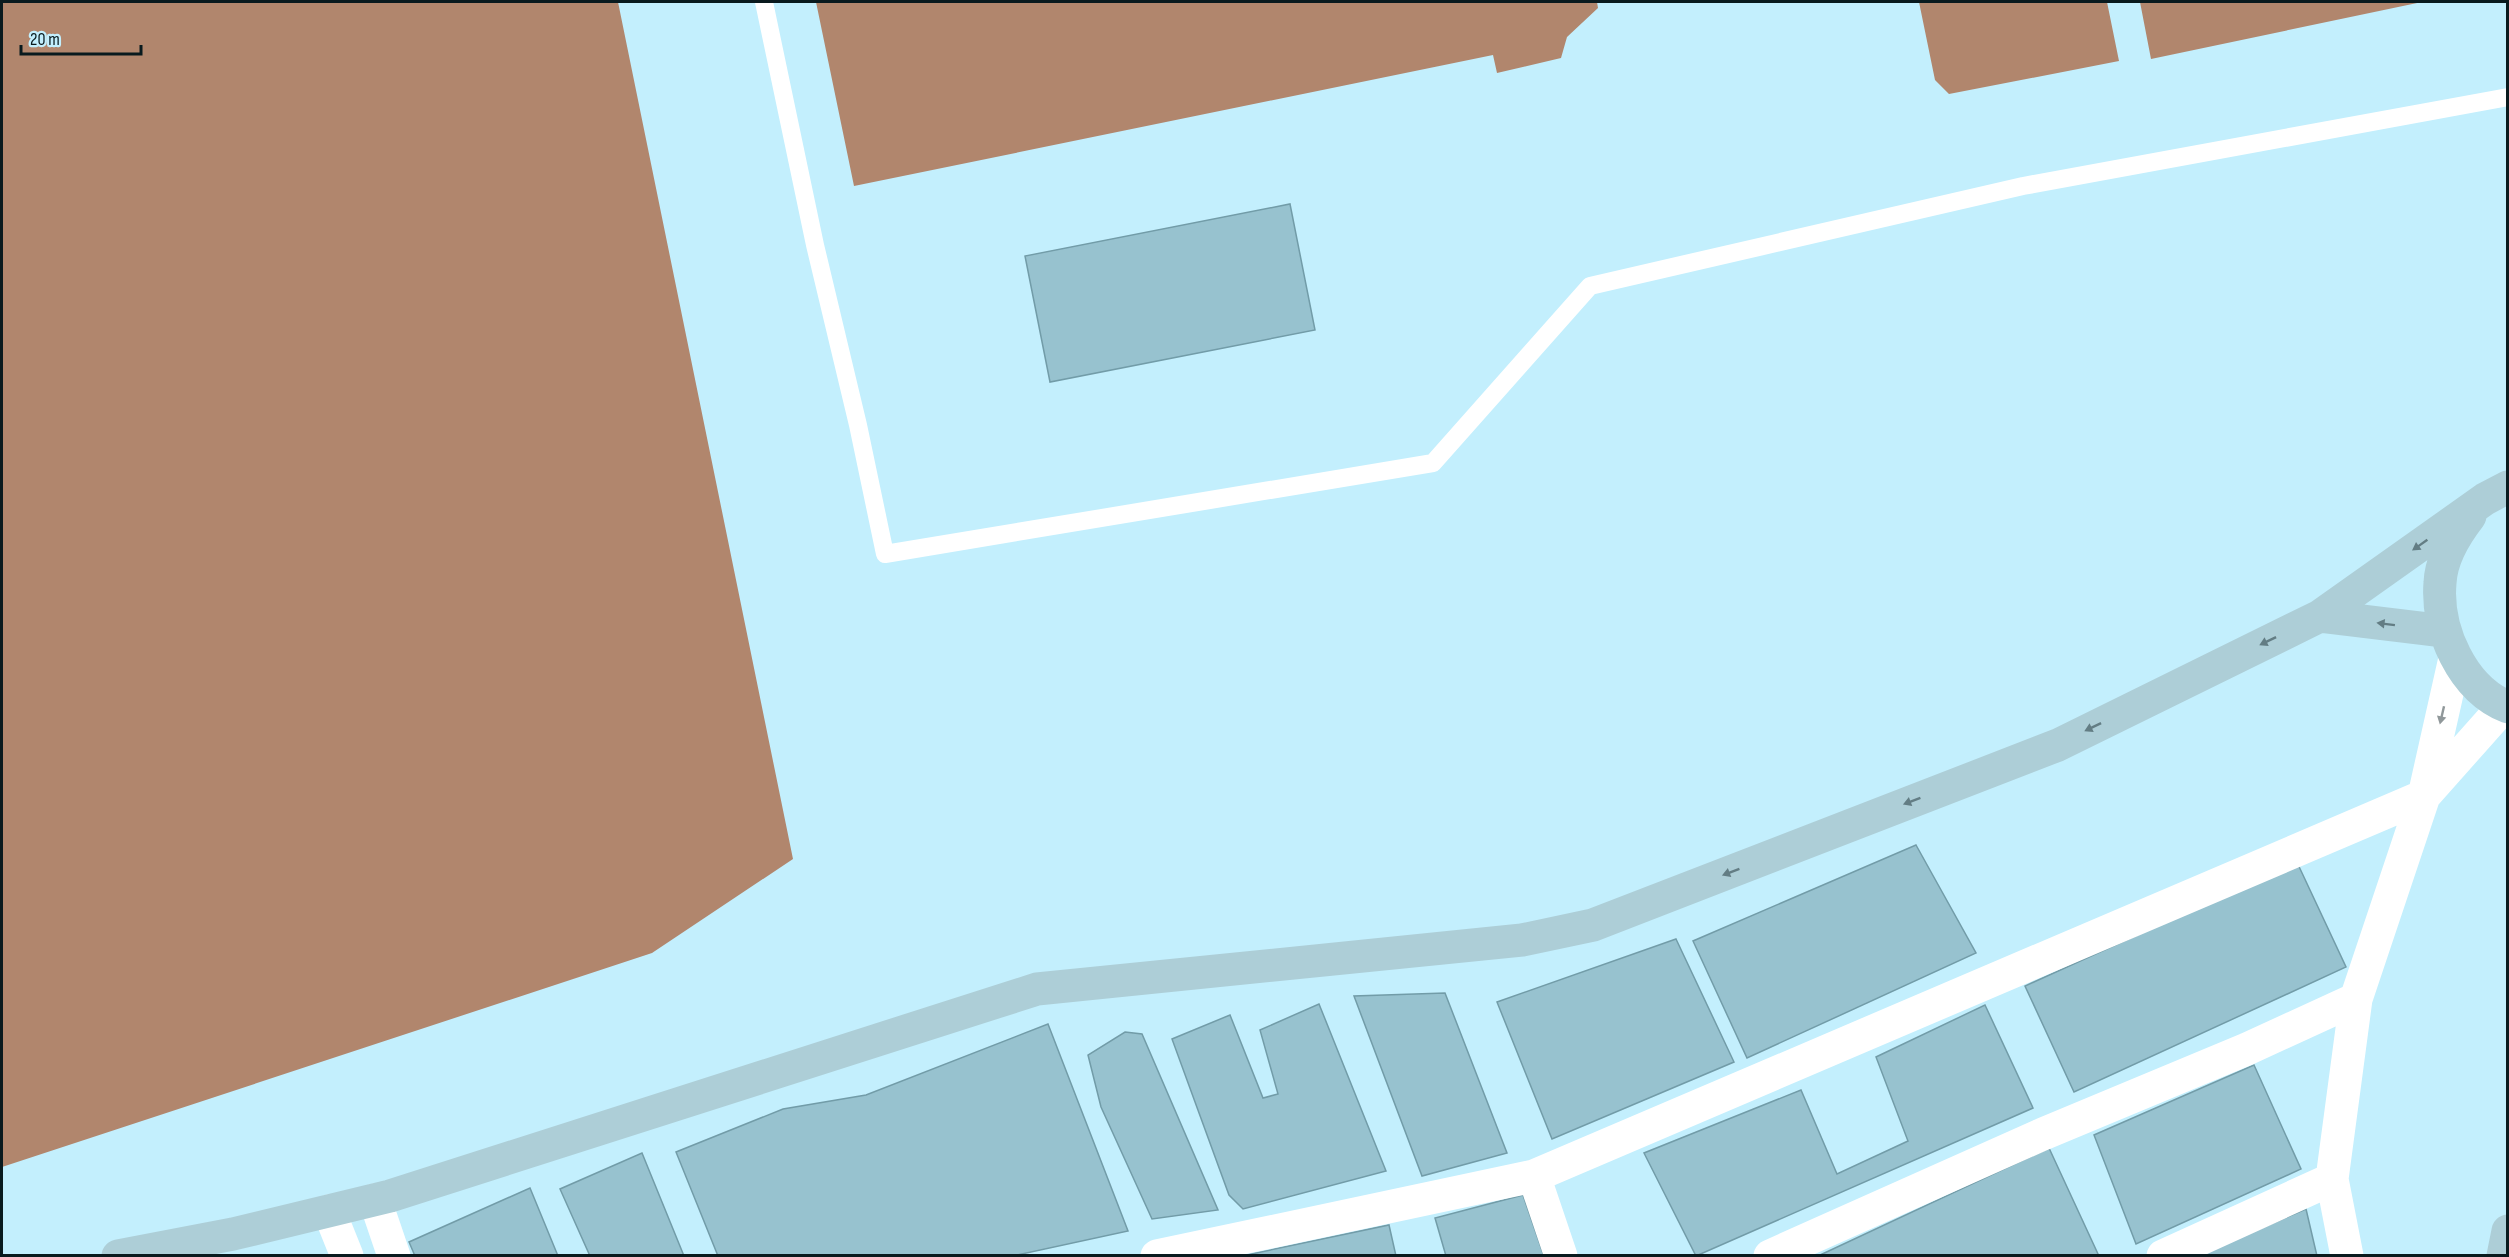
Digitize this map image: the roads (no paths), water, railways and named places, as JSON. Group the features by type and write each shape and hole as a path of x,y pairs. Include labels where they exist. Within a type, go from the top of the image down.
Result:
{"main road":[{"path":"118,1256 233,1234 375,1200 1037,989 1522,940 1593,925 2058,745 2320,616 2496,493"},
{"path":"2496,493 2454,536 2439,582 2450,645 2477,685 2506,706"},
{"path":"2320,616 2450,645"},
{"path":"2503,1256 2508,1231"}],"street":[{"path":"2347,1256 2332,1179 2356,999 2424,796 2450,645"},
{"path":"1157,1256 1533,1176 2424,796 2506,706"},
{"path":"1770,1256 2043,1134 2247,1049 2356,999"},
{"path":"1533,1176 1561,1256"},
{"path":"2163,1256 2332,1179"},
{"path":"375,1200 394,1256"},
{"path":"329,1211 347,1256"}],"lane":[{"path":"764,2 815,245 858,425 885,554 1433,463 1590,286 2023,186 2508,96"}]}
